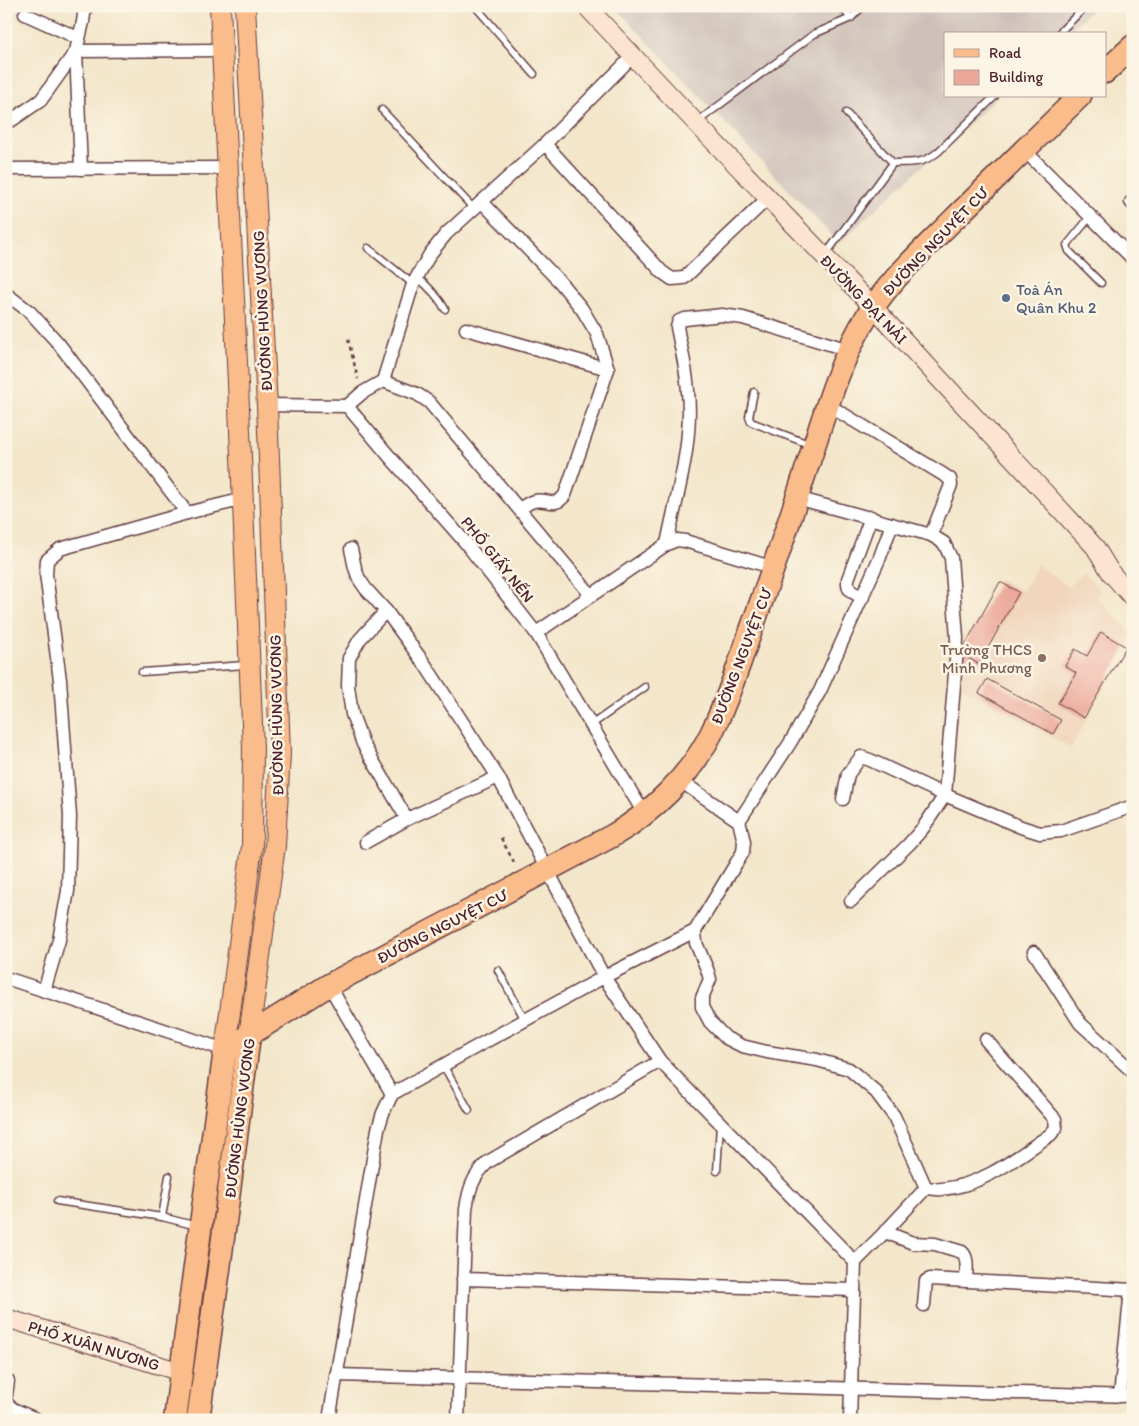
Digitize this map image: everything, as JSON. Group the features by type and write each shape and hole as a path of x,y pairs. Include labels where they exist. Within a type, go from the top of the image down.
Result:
{"highway":[{"path":"1106,71 1133,46"},
{"name":"ĐƯỜNG NGUYỆT CƯ","path":"225,1050 329,985 628,827 645,815 663,798 696,758 710,735 728,696 774,568 828,405 849,350 873,307 904,269 1078,98"},
{"name":"ĐƯỜNG HÙNG VƯƠNG","path":"198,1420 249,1036"},
{"name":"ĐƯỜNG HÙNG VƯƠNG","path":"175,1420 225,1050"}],"main road":[{"name":"ĐƯỜNG HÙNG VƯƠNG","path":"220,6 244,500 253,748 252,846 225,1050"},
{"name":"ĐƯỜNG HÙNG VƯƠNG","path":"245,6 267,405 280,753 275,846 249,1036"},
{"path":"238,383 265,382"}],"street":[{"path":"81,169 76,52 84,6"},
{"name":"ĐƯỜNG ĐẠI NẢI","path":"586,6 873,307 1095,547 1111,573 1132,594"},
{"path":"25,14 78,38"},
{"path":"76,52 222,50"},
{"path":"6,121 12,120 41,100 76,52"},
{"path":"267,405 347,406 362,393 383,381 415,281 430,254 446,234 545,144 633,56"},
{"path":"545,144 662,272 672,279 684,278 768,198"},
{"path":"1024,150 1133,259"},
{"path":"6,170 228,168"},
{"path":"478,206 560,282 582,309 598,334 608,369 565,495 560,501 554,503 534,501 518,509"},
{"path":"6,294 30,312 59,344 187,512"},
{"path":"667,544 686,452 688,423 688,392 677,327 679,321 722,315 743,318 849,350"},
{"path":"466,329 608,369"},
{"path":"383,381 417,394 429,402 591,595"},
{"path":"828,405 950,480 951,485 932,534"},
{"name":"PHỐ GIẤY NẾN","path":"347,406 465,542 536,633 645,815"},
{"path":"797,498 932,534 944,543 951,558 957,638 945,796 923,828 909,844 851,901"},
{"path":"44,991 59,940 68,891 70,816 60,680 46,574 47,560 60,549 187,512 244,500"},
{"path":"863,597 850,591 847,587 848,579 871,517"},
{"path":"739,821 790,744 820,691 863,597 892,524"},
{"path":"536,633 667,544 677,540 774,568"},
{"path":"351,549 354,568 359,579 386,611 426,666 498,777 604,978 660,1061 855,1262"},
{"path":"386,611 360,638 349,658 348,686 352,714 363,744 407,818"},
{"path":"843,799 848,774 861,757 945,796 1040,833 1061,831 1133,806"},
{"path":"366,842 407,818 498,777"},
{"path":"329,1420 378,1129 383,1112 392,1094 525,1020 695,931 742,852 744,842 739,821 679,780"},
{"path":"695,931 696,943 710,978 702,998 702,1007 710,1022 726,1038 742,1046 817,1060 849,1070 876,1092 894,1116 926,1188"},
{"path":"1034,952 1080,1023 1133,1072"},
{"path":"6,978 225,1050"},
{"path":"329,985 392,1094"},
{"path":"926,1188 941,1189 968,1184 995,1172 1050,1135 1056,1128 1055,1119 986,1040"},
{"path":"458,1420 466,1209 468,1195 478,1171 488,1162 660,1061"},
{"path":"850,1420 855,1262 886,1232 926,1188"},
{"path":"886,1232 913,1243 935,1244 962,1252 965,1254 966,1259 966,1281"},
{"path":"463,1279 854,1290"},
{"path":"336,1375 1126,1396 1132,1290 928,1280 926,1282 924,1305"},
{"name":"PHỐ XUÂN NƯƠNG","path":"6,1318 181,1372"},
{"path":"6,1395 8,1381"},
{"path":"6,1401 13,1409 38,1420"}],"lane":[{"path":"475,6 534,74"},
{"path":"840,6 851,18"},
{"path":"696,123 814,34 851,18 863,6"},
{"path":"1060,32 1086,6"},
{"path":"846,113 893,163 923,162 938,152 993,98"},
{"path":"382,110 478,206"},
{"path":"824,257 893,163"},
{"path":"1090,217 1067,245 1069,251 1101,283"},
{"path":"368,248 415,281 431,289 446,309"},
{"path":"754,392 749,417 752,422 814,446"},
{"path":"142,672 250,665"},
{"path":"591,725 645,686"},
{"path":"498,970 525,1020"},
{"path":"443,1065 469,1110"},
{"path":"717,1171 720,1124"},
{"path":"162,1217 170,1176"},
{"path":"58,1201 162,1217 201,1227"}],"path":[{"path":"348,340 362,393"},
{"path":"501,838 525,883"}],"shaded area":[{"path":"614,6 1096,6 1068,32 944,32 944,98 996,98 839,243"},
{"name":"Trường THCS Minh Phương","path":"1037,565 1069,587 1083,573 1101,591 1097,597 1133,635 1071,748 957,684 970,661 957,655 999,579 1023,591"}],"building":[{"path":"1000,582 1019,592 979,664 960,654"},
{"path":"1101,632 1126,647 1084,718 1058,703 1076,673 1065,666 1075,649 1087,656"},
{"path":"987,679 1061,720 1053,734 979,693"}],"place":[{"name":"Toà Án Quân Khu 2","path":"1006,298"},
{"name":"Trường THCS Minh Phương","path":"1042,658"}]}
